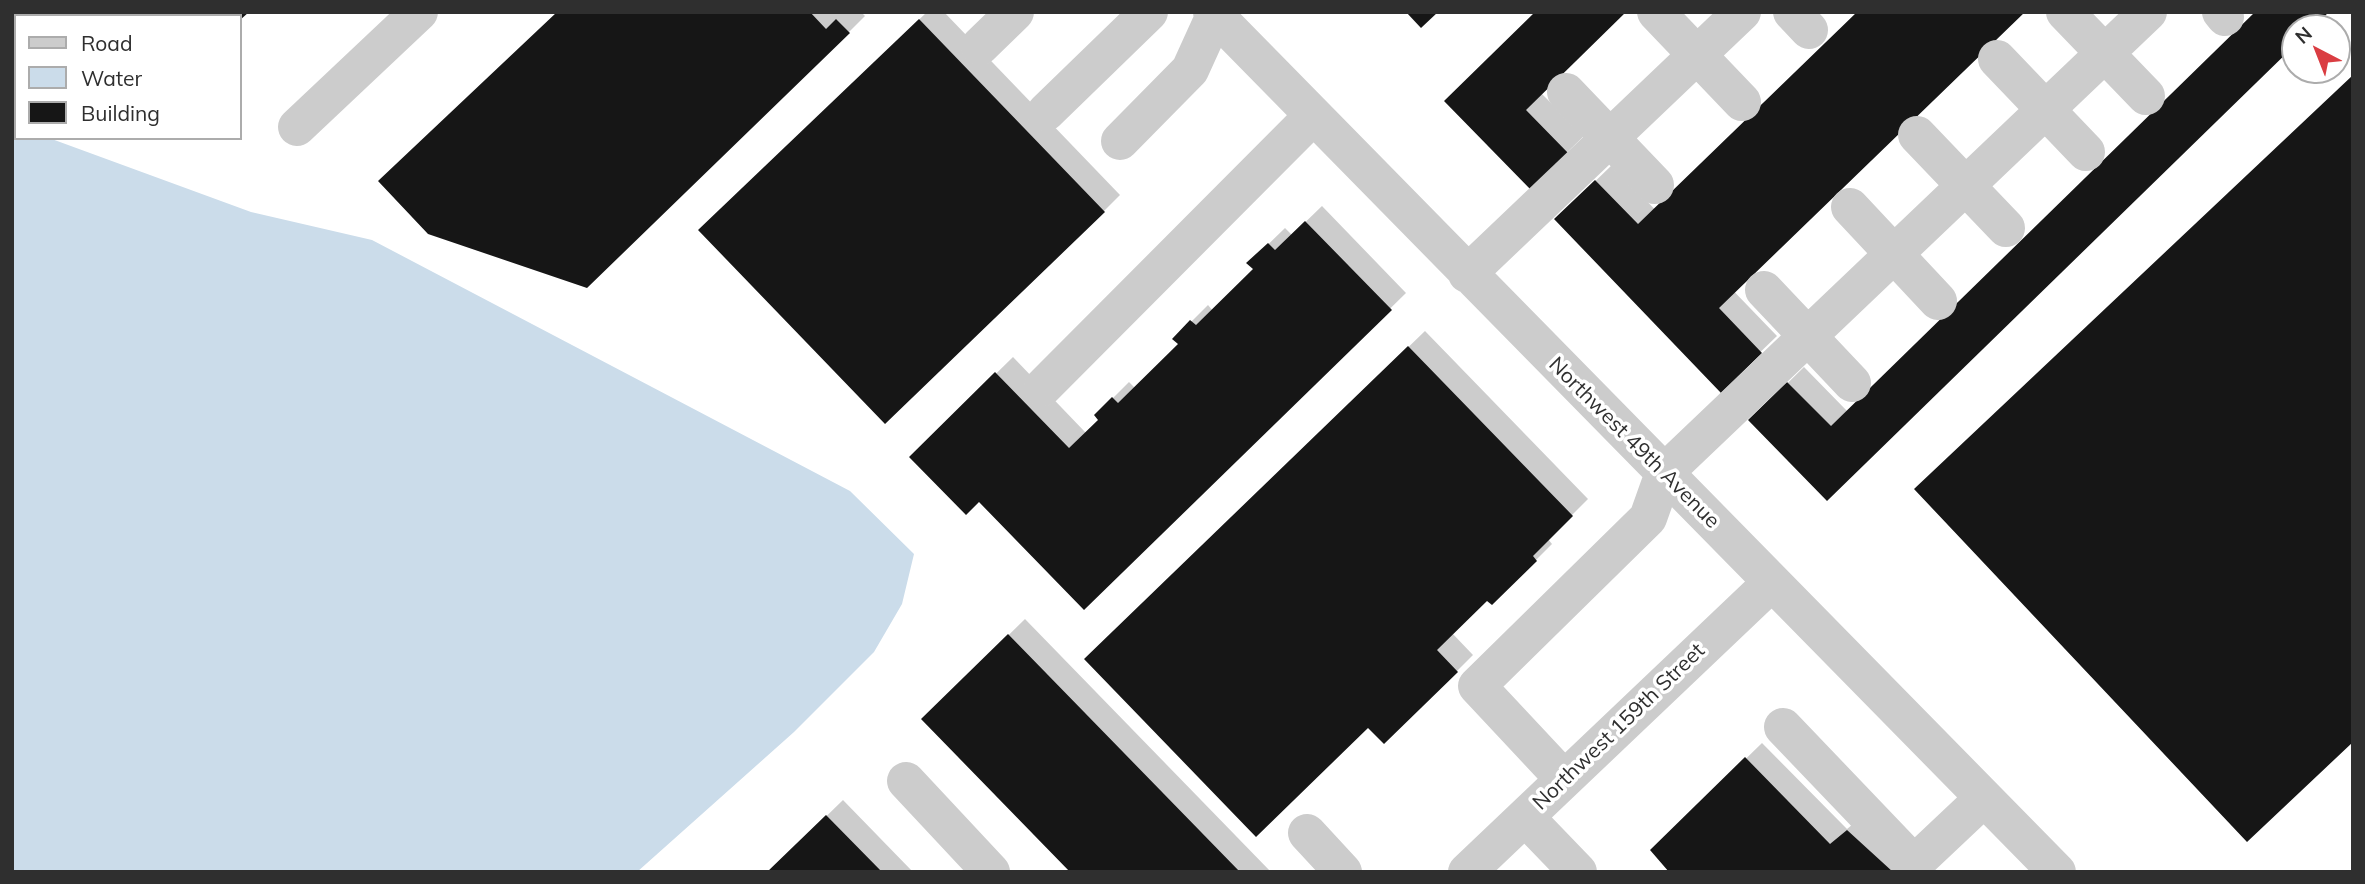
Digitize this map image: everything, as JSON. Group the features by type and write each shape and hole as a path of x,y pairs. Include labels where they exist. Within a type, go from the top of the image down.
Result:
{"street":[{"path":"297,127 419,12"},
{"path":"980,46 1015,12"},
{"path":"1046,112 1149,12"},
{"path":"1656,12 1742,102"},
{"path":"1467,274 1742,12"},
{"path":"2065,12 2146,96"},
{"path":"1564,779 1477,685 1648,518 1664,473 2148,12"},
{"path":"1120,141 1190,70 1214,14"},
{"name":"Northwest 49th Avenue","path":"1214,14 2057,872"},
{"path":"1997,59 2085,152"},
{"path":"1566,92 1655,185"},
{"path":"1043,387 1313,116"},
{"path":"1917,135 2006,228"},
{"path":"1850,208 1938,300"},
{"path":"1763,290 1852,383"},
{"name":"Northwest 159th Street","path":"1467,872 1771,583"},
{"path":"1783,727 1914,864 1984,798"},
{"path":"906,781 990,872"},
{"path":"1525,817 1578,872"},
{"path":"1307,833 1343,872"}],"water":[{"path":"12,125 14,140 54,140 251,212 372,240 850,491 914,554 902,604 874,652 794,732 637,872 12,872"}],"building":[{"path":"12,12 249,12 242,18 242,14 14,14 12,37"},
{"path":"557,12 810,12 826,29 836,19 850,33 587,288 428,234 378,181"},
{"path":"1406,12 1438,12 1421,28"},
{"path":"1535,12 1626,12 1526,110 1569,154 1531,190 1444,101"},
{"path":"1857,12 2025,12 1719,308 1762,353 1721,393 1554,219 1595,180 1638,224"},
{"path":"2255,12 2329,12 2281,14 2281,59 1827,501 1748,420 1787,382 1831,426"},
{"path":"919,19 1105,212 885,424 698,230"},
{"path":"2353,75 2353,742 2247,842 1914,489 2343,84 2351,84"},
{"path":"1305,221 1392,310 1084,610 979,502 966,515 909,457 995,372 1069,448 1098,420 1094,415 1112,397 1118,403 1178,344 1172,339 1190,320 1196,325 1253,269 1246,263 1268,243 1275,250"},
{"path":"1408,346 1573,516 1533,556 1537,561 1492,605 1487,601 1437,650 1458,672 1384,744 1368,728 1256,837 1084,659"},
{"path":"1008,634 1240,872 1070,872 921,719"},
{"path":"1745,757 1830,844 1847,830 1893,872 1669,872 1650,850"},
{"path":"826,815 882,872 767,872"}]}
